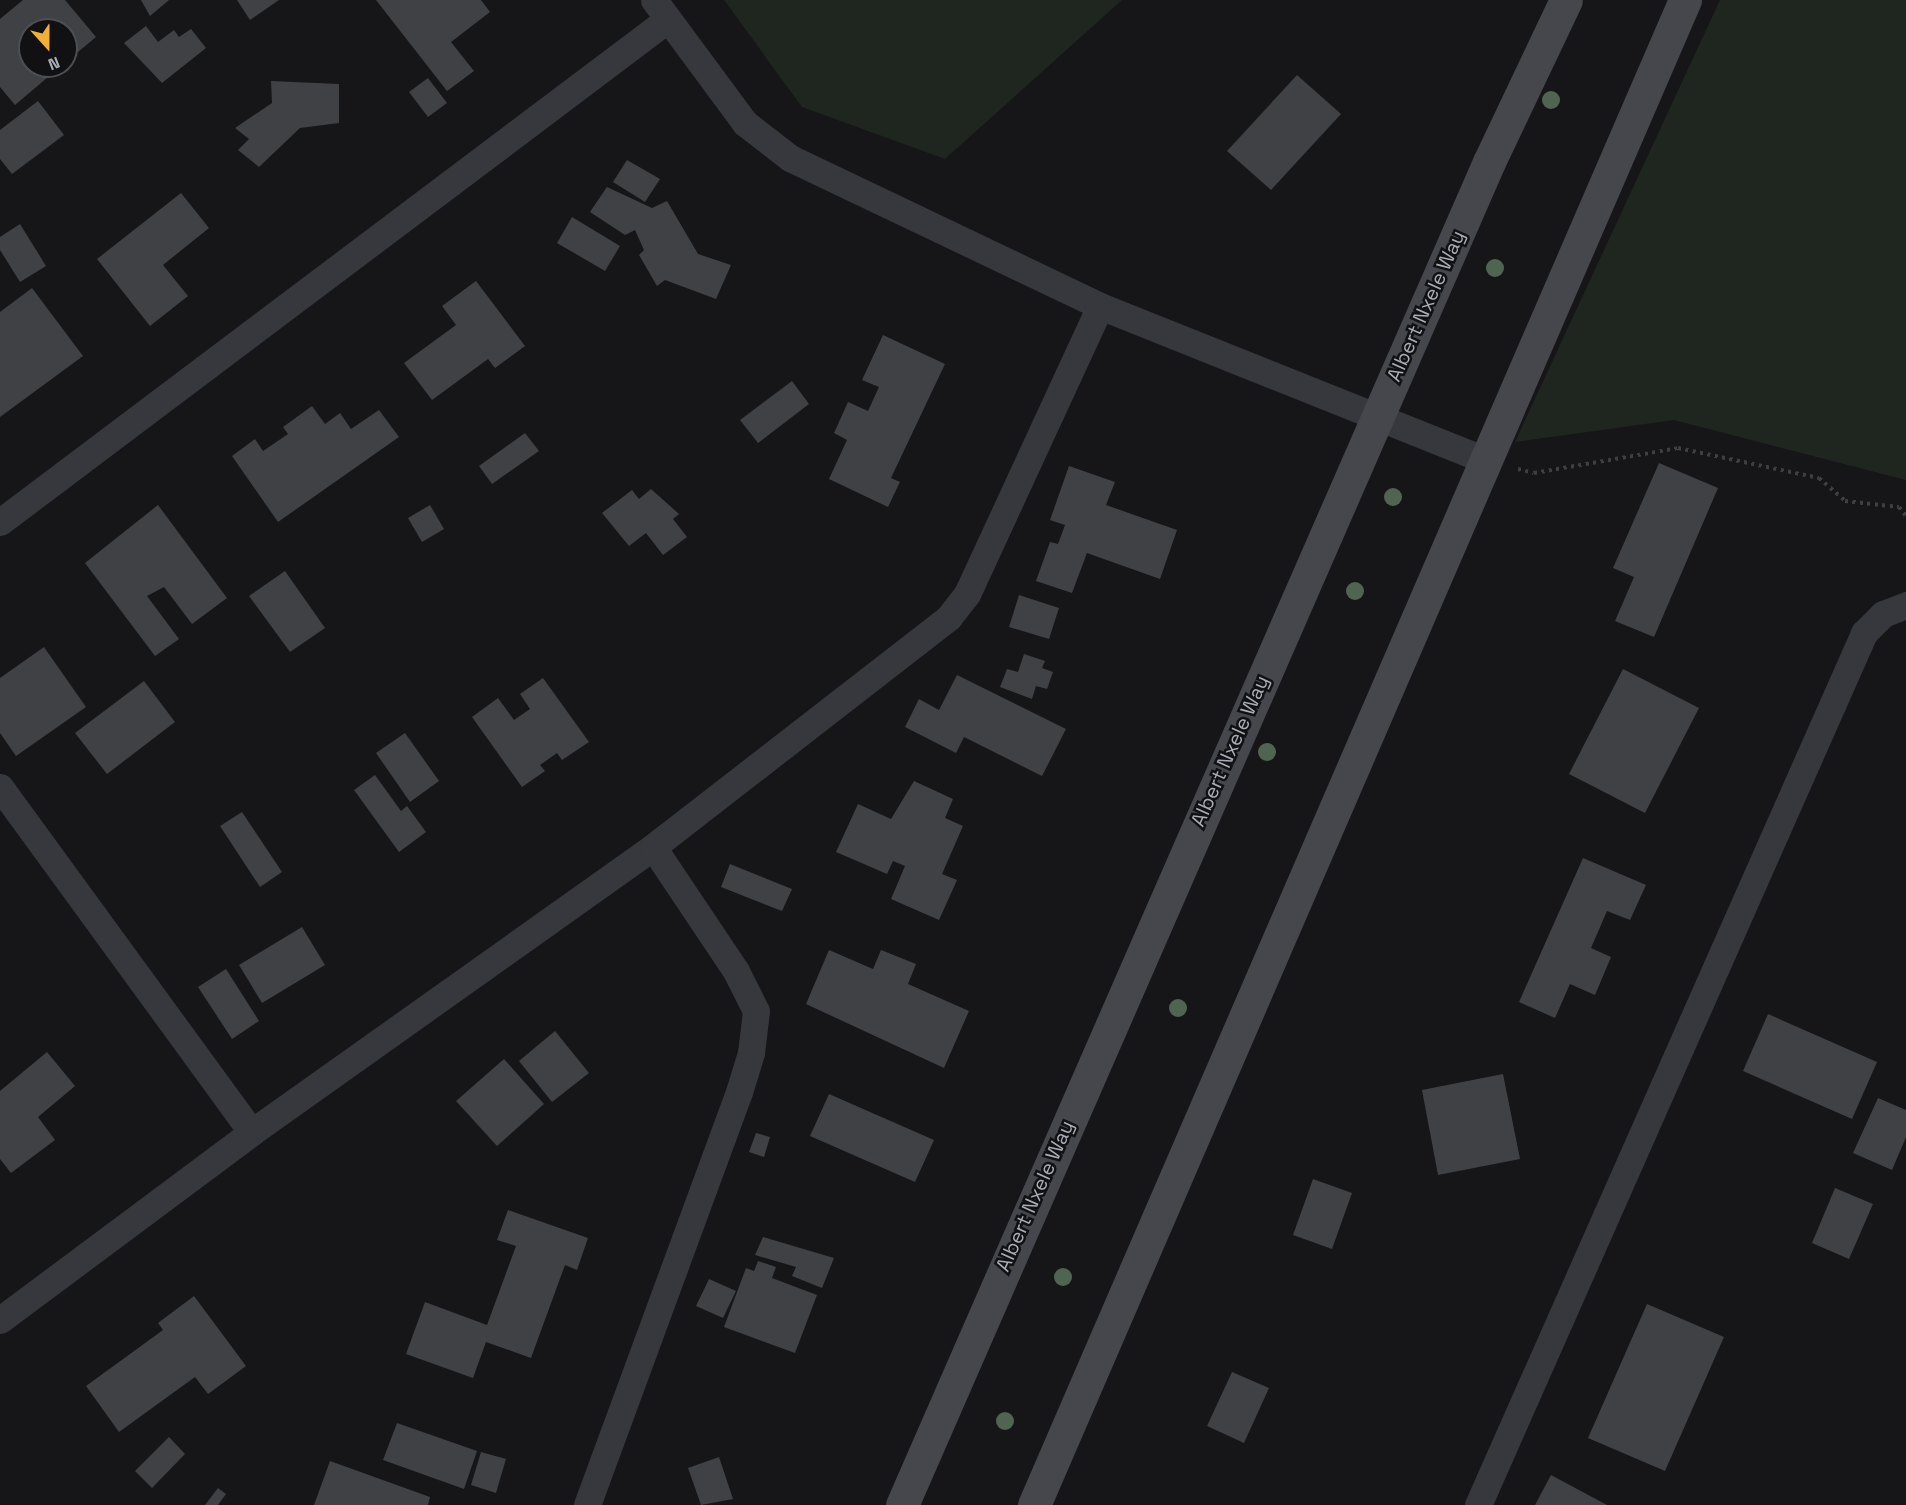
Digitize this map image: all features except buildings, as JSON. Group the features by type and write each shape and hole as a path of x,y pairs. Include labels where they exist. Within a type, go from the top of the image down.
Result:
{"main road":[{"name":"Albert Nxele Way","path":"902,1505 1378,414 1566,0"},
{"path":"1034,1505 1685,0"}],"street":[{"path":"0,522 660,10 745,123 769,146 1100,306 1378,414 1485,460"},
{"path":"0,1320 252,1132 653,847 960,606 1100,306"},
{"path":"1478,1505 1864,633 1883,614 1906,605"},
{"path":"0,787 252,1132"},
{"path":"587,1505 739,1092 751,1053 756,1011 736,971 653,847"}],"path":[{"path":"1485,460 1534,473 1678,448 1819,478 1845,501 1899,507 1906,516"}],"shaded area":[{"path":"724,0 1122,0 945,159 802,107"},
{"path":"1720,0 1906,0 1906,480 1674,420 1515,442"}]}
